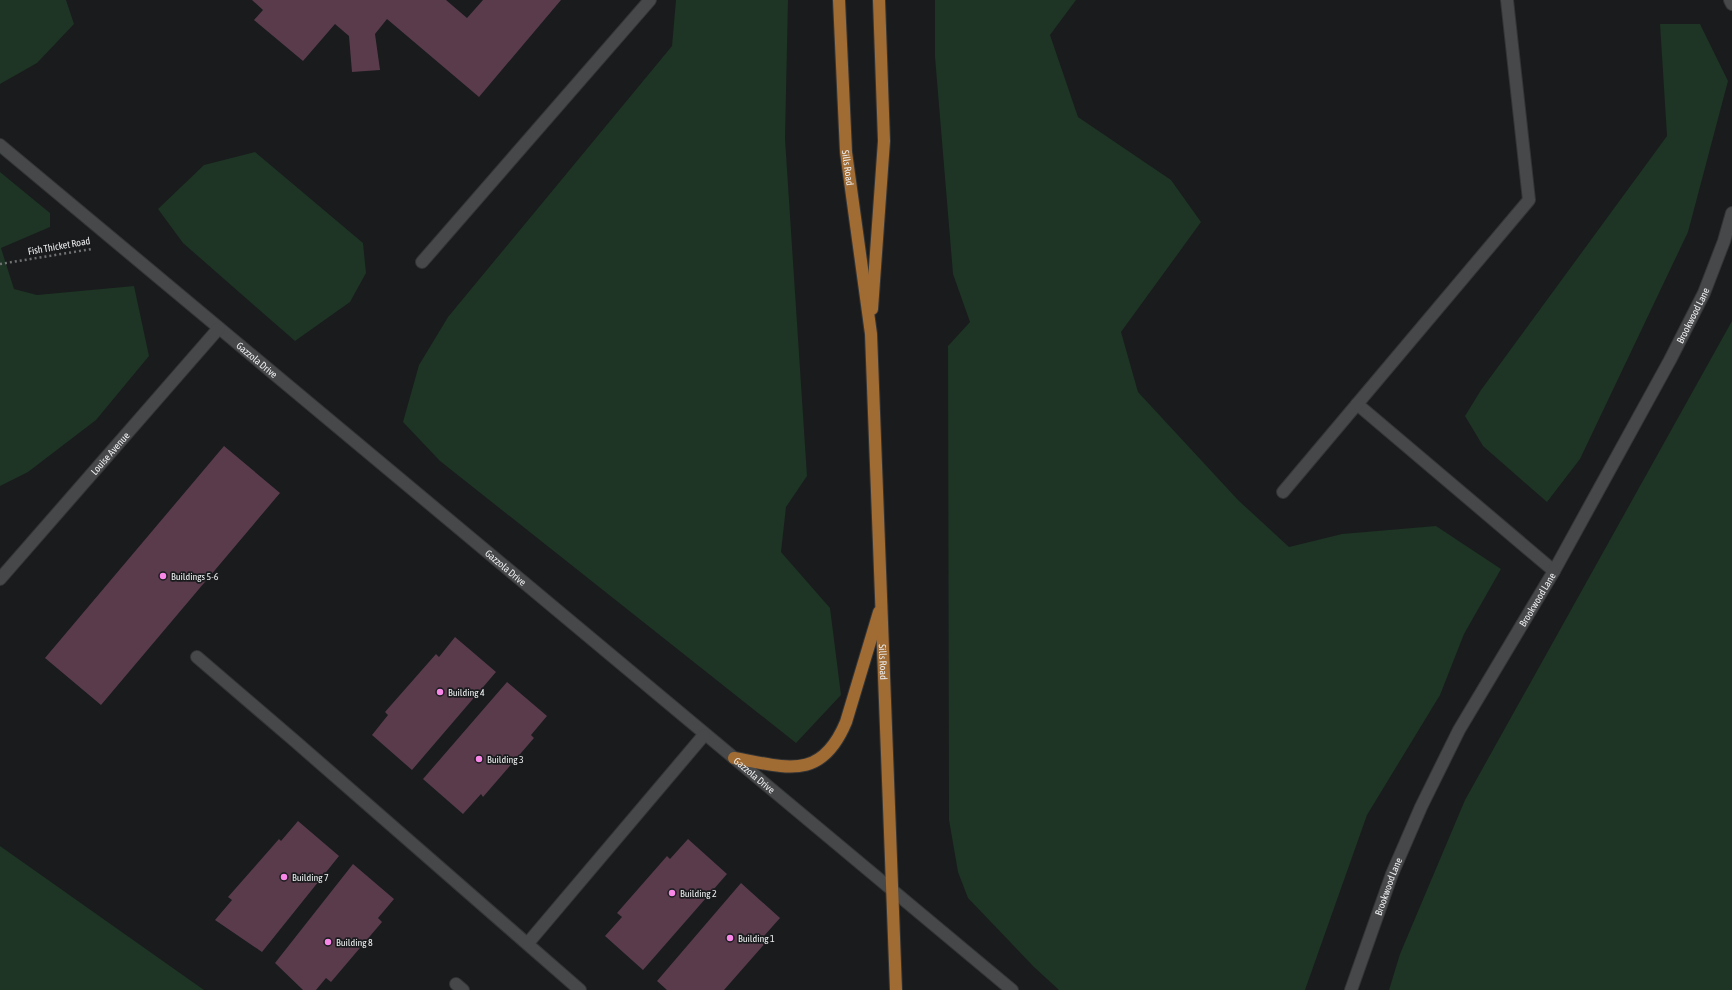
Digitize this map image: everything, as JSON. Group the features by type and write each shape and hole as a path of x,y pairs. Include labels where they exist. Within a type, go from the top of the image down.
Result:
{"main road":[{"name":"Sills Road","path":"839,0 846,152 871,334 896,990"},
{"name":"Sills Road","path":"871,334 884,141 879,0"},
{"path":"734,758 790,768 806,766 818,760 830,750 839,738 846,722 882,603"}],"street":[{"path":"422,262 650,0"},
{"path":"1283,492 1529,200 1507,0"},
{"path":"1730,0 1732,4"},
{"name":"Gazzola Drive","path":"0,144 218,328 1012,990"},
{"name":"Brookwood Lane","path":"1352,990 1392,874 1421,807 1459,730 1554,571 1670,360 1704,293 1724,241 1732,213"},
{"name":"Louise Avenue","path":"0,578 218,328"},
{"path":"1357,404 1554,571"},
{"path":"197,657 528,943 580,990"},
{"path":"528,943 704,734"}],"path":[{"name":"Fish Thicket Road","path":"0,264 120,244"}],"green space":[{"path":"0,0 66,0 74,24 37,63 0,84"},
{"path":"676,0 788,0 785,139 807,476 786,507 781,552 830,608 841,695 796,743 440,461 403,422 419,365 448,317 672,46"},
{"path":"935,0 1076,0 1050,35 1078,117 1171,180 1201,222 1121,332 1138,392 1238,500 1289,547 1342,534 1436,526 1501,569 1464,634 1440,695 1367,815 1305,990 1059,990 1034,967 968,898 958,872 949,820 948,346 970,322 953,274 935,57"},
{"path":"1660,24 1700,24 1728,81 1688,232 1580,459 1547,502 1483,446 1465,416 1481,390 1667,136"},
{"path":"255,152 363,243 366,273 350,302 295,341 183,243 158,209 204,165"},
{"path":"0,172 50,213 50,227 1,248 14,289 37,295 134,286 149,356 96,420 28,472 0,486"},
{"path":"1732,321 1732,990 1389,990 1400,954 1465,800"},
{"path":"0,846 204,990 0,990"}],"building":[{"path":"252,0 446,0 467,18 483,0 561,0 479,97 387,19 375,34 380,70 352,72 349,36 335,24 303,61 254,20 263,10"},
{"name":"Buildings 5-6","path":"224,446 280,493 101,705 45,658"},
{"name":"Building 4","path":"455,637 496,672 412,770 372,735 388,715 385,712 436,654 439,657"},
{"name":"Building 3","path":"507,682 547,716 531,735 534,738 483,797 481,794 463,814 423,779"},
{"name":"Building 7","path":"298,821 339,856 262,952 215,920 232,900 228,897 279,839 281,841"},
{"name":"Building 2","path":"688,839 727,874 643,970 605,936 622,917 617,913 667,856 670,859"},
{"name":"Building 8","path":"353,864 394,899 378,918 382,922 331,982 326,978 316,990 303,990 275,963"},
{"name":"Building 1","path":"741,883 780,918 764,936 768,940 724,990 667,990 657,981"}],"place":[{"name":"Buildings 5-6","path":"163,576"},
{"name":"Building 4","path":"440,692"},
{"name":"Building 3","path":"479,759"},
{"name":"Building 7","path":"284,877"},
{"name":"Building 2","path":"672,893"},
{"name":"Building 1","path":"730,938"},
{"name":"Building 8","path":"328,942"}]}
